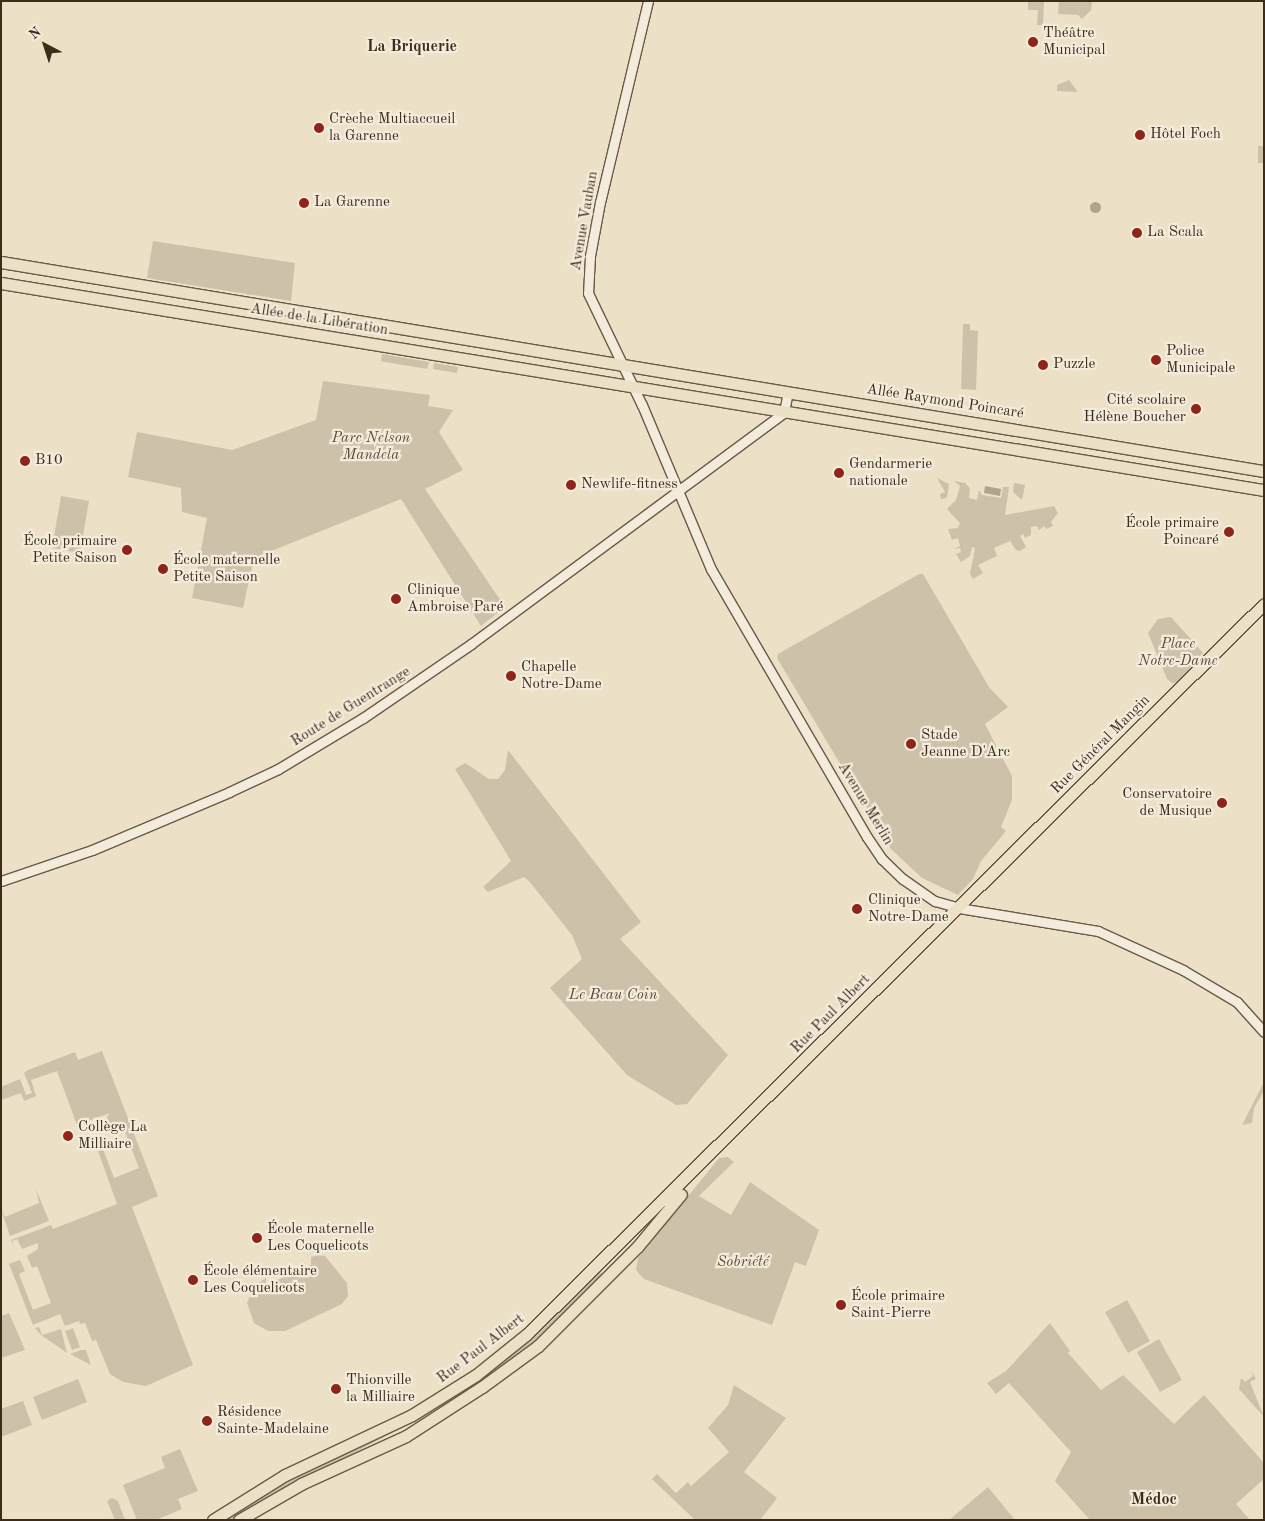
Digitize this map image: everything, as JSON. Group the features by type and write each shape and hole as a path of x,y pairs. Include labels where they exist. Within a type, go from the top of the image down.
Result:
{"main road":[{"name":"Allée de la Libération","path":"1,262 621,364"},
{"name":"Allée de la Libération","path":"1,283 633,387"},
{"name":"Allée Raymond Poincaré","path":"621,364 1264,471"},
{"path":"633,387 1264,490"},
{"name":"Rue Général Mangin","path":"959,908 1264,604"},
{"name":"Rue Paul Albert","path":"213,1520 285,1475 412,1415 483,1370 554,1311 959,908"},
{"name":"Rue Paul Albert","path":"239,1520 301,1484 419,1428 459,1404 538,1346 638,1246 724,1142"}],"street":[{"name":"Avenue Vauban","path":"648,1 590,256 588,293 633,387 678,490"},
{"path":"784,412 788,392"},
{"name":"Route de Guentrange","path":"1,881 92,850 278,770 363,718 455,656 784,412"},
{"name":"Avenue Merlin","path":"678,490 711,569 868,838 882,858 903,879 935,901 959,908 1098,931 1182,970 1237,1002 1264,1032"}],"green space":[{"path":"1028,1 1044,1 1043,25 1037,25 1038,10 1028,10"},
{"path":"1059,1 1092,1 1091,10 1082,19 1078,15 1058,14"},
{"path":"1069,80 1078,92 1057,91 1057,85"},
{"path":"1258,146 1264,146 1264,163 1258,163"},
{"path":"153,241 295,263 291,301 147,278"},
{"path":"963,324 970,324 970,330 978,331 976,390 961,389"},
{"path":"382,354 429,362 427,369 385,362 381,361"},
{"path":"434,363 458,367 457,373 433,369"},
{"name":"Parc Nelson Mandela","path":"323,381 430,395 428,406 453,410 439,432 463,470 425,489 505,607 481,626 401,499 254,558 243,608 192,598 207,518 182,512 181,488 128,477 137,432 232,450 316,420"},
{"path":"937,478 949,484 947,498 941,499 940,494 945,492"},
{"path":"954,481 965,483 970,488 969,498 977,500 979,490 982,495 1001,498 1003,487 1009,487 1005,515 1054,506 1058,513 1051,522 1053,526 1046,529 1044,526 1039,530 1037,526 1031,527 1031,535 1025,538 1023,534 1020,536 1026,547 1020,551 1016,550 1010,541 994,548 997,556 978,565 983,573 973,579 970,574 975,548 972,547 970,556 961,562 956,554 961,552 960,548 953,549 960,546 958,538 952,540 948,529 958,528 960,523 947,509 956,500 960,486"},
{"path":"1014,483 1025,485 1022,500 1013,492"},
{"path":"61,496 89,501 80,553 52,548"},
{"name":"Stade Jeanne D'Arc","path":"919,574 923,574 989,687 1008,707 985,724 1012,776 1012,800 1001,827 1006,831 981,861 973,879 958,895 922,878 891,849 777,658 778,654"},
{"name":"Place Notre-Dame","path":"1171,617 1203,653 1178,682 1172,683 1167,679 1148,633 1158,619"},
{"name":"Le Beau Coin","path":"508,750 641,922 620,939 728,1055 687,1104 676,1105 627,1075 550,988 582,959 572,935 529,881 524,877 488,892 483,887 511,861 455,769 465,763 489,779 498,779 505,770"},
{"path":"102,1051 158,1196 132,1207 193,1365 146,1386 123,1382 110,1374 96,1340 92,1341 85,1323 80,1324 79,1321 65,1326 60,1314 33,1325 9,1264 20,1260 25,1271 19,1274 33,1310 51,1303 37,1266 32,1268 27,1256 38,1249 38,1243 22,1249 17,1239 12,1241 15,1252 11,1240 51,1225 53,1229 117,1204 98,1151 103,1149 114,1178 139,1168 121,1121 110,1125 107,1117 110,1113 77,1125 57,1071 31,1080 36,1096 24,1101 21,1093 1,1100 1,1087 20,1079 26,1095 32,1093 24,1073 28,1070 75,1052 78,1060"},
{"path":"1264,1082 1264,1091 1254,1108 1252,1123 1242,1125"},
{"name":"Sobriété","path":"728,1157 734,1162 699,1196 731,1215 750,1182 819,1230 806,1266 795,1262 772,1325 644,1279 636,1270 638,1258 719,1158"},
{"path":"36,1189 49,1221 10,1236 1,1209 5,1217 39,1203"},
{"path":"325,1256 347,1283 348,1296 342,1304 285,1331 268,1331 254,1323 247,1303 254,1286 266,1278 266,1285 311,1265 311,1257"},
{"path":"599,1271 603,1275 533,1344 439,1412 438,1405 533,1336"},
{"path":"1127,1300 1150,1341 1128,1353 1105,1312"},
{"path":"9,1313 25,1350 1,1358 1,1316"},
{"path":"1050,1323 1070,1351 1068,1353 1101,1390 1123,1375 1174,1424 1204,1395 1264,1463 1264,1479 1236,1504 1250,1520 1090,1520 1055,1481 1071,1452 1009,1383 996,1394 987,1383 1006,1371"},
{"path":"39,1327 42,1335 61,1329 67,1353 41,1335 35,1328"},
{"path":"73,1328 80,1347 72,1350 65,1331"},
{"path":"1159,1339 1182,1380 1160,1392 1137,1352"},
{"path":"81,1350 86,1350 91,1365 70,1354"},
{"path":"1251,1370 1256,1379 1250,1382 1264,1417 1239,1389 1241,1378 1245,1382 1253,1376"},
{"path":"78,1379 87,1402 42,1420 33,1397"},
{"path":"734,1385 786,1418 744,1472 777,1498 760,1520 695,1520 652,1479 657,1474 676,1493 688,1482 691,1486 729,1452 708,1428 728,1405"},
{"path":"23,1401 32,1425 1,1437 1,1409"},
{"path":"415,1420 231,1520 220,1520 271,1488"},
{"path":"180,1449 198,1491 178,1499 182,1509 156,1520 137,1520 123,1485 165,1468 161,1457"},
{"path":"988,1487 1015,1520 949,1520"},
{"path":"112,1498 118,1501 125,1520 115,1520 107,1501"}],"shaded area":[{"path":"1095,201 1101,207 1095,213 1089,207"},
{"path":"985,486 1001,489 1000,496 984,493"}],"place":[{"name":"Théâtre Municipal","path":"1033,42"},
{"name":"Crèche Multiaccueil la Garenne","path":"319,128"},
{"name":"Hôtel Foch","path":"1140,135"},
{"name":"La Garenne","path":"304,203"},
{"name":"La Scala","path":"1137,233"},
{"name":"Police Municipale","path":"1156,360"},
{"name":"Puzzle","path":"1043,365"},
{"name":"Cité scolaire Hélène Boucher","path":"1196,409"},
{"name":"B10","path":"25,461"},
{"name":"Gendarmerie nationale","path":"839,473"},
{"name":"Newlife-fitness","path":"571,485"},
{"name":"École primaire Poincaré","path":"1229,532"},
{"name":"École primaire Petite Saison","path":"127,550"},
{"name":"École maternelle Petite Saison","path":"163,569"},
{"name":"Clinique Ambroise Paré","path":"396,599"},
{"name":"Chapelle Notre-Dame","path":"511,676"},
{"name":"Stade Jeanne D'Arc","path":"911,744"},
{"name":"Conservatoire de Musique","path":"1222,803"},
{"name":"Clinique Notre-Dame","path":"857,909"},
{"name":"Collège La Milliaire","path":"68,1136"},
{"name":"École maternelle Les Coquelicots","path":"257,1238"},
{"name":"École élémentaire Les Coquelicots","path":"193,1280"},
{"name":"École primaire Saint-Pierre","path":"841,1305"},
{"name":"Thionville la Milliaire","path":"336,1389"},
{"name":"Résidence Sainte-Madelaine","path":"207,1421"}],"district":[{"name":"La Briquerie","path":"412,47"},
{"name":"Médoc","path":"1154,1500"}]}
